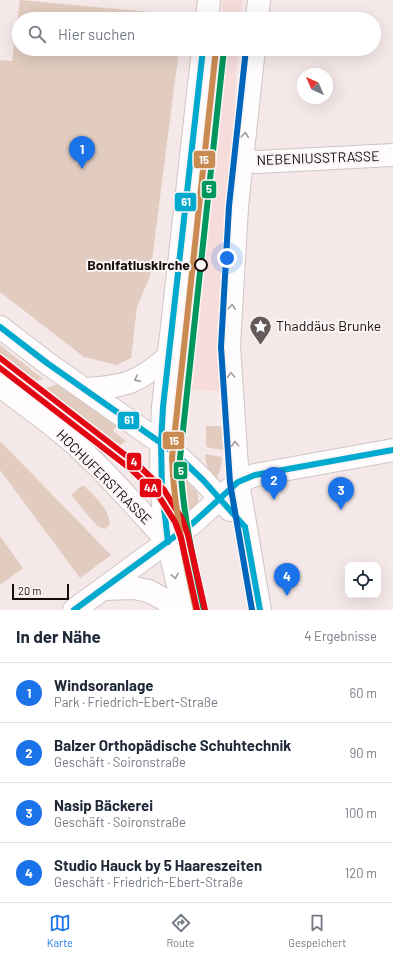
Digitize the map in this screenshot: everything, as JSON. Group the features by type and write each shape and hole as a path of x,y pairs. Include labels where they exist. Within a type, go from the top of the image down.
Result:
{"street":[{"path":"208,12 209,0"},
{"path":"258,12 259,0"},
{"path":"183,610 168,542 162,490 161,443 163,407 202,56"},
{"path":"253,56 237,207 229,346 238,482 260,610"},
{"name":"NEBENIUSSTRASSE","path":"243,161 393,155"},
{"path":"0,327 47,363 86,389 180,458 221,499 246,527"},
{"path":"86,389 110,388 137,380 154,369 169,356"},
{"name":"HOCHUFERSTRASSE","path":"0,386 79,448 116,485 168,542"},
{"path":"74,610 193,523 238,482 255,475 393,450"},
{"path":"103,589 134,588 149,591 183,610"}],"shaded area":[{"path":"20,0 150,12 18,12"},
{"path":"223,0 243,0 242,12 222,12"},
{"path":"13,56 178,56 150,276 137,307 131,358 117,365 84,357 0,292 0,60 12,61"},
{"path":"216,56 237,56 233,155 222,279 221,391 176,390 202,154 213,87"},
{"path":"0,345 43,379 22,385 0,367"},
{"path":"63,383 117,425 113,431 126,441 104,457 39,407 42,401 31,392"},
{"path":"206,426 221,426 223,450 206,447"},
{"path":"0,441 111,555 80,578 0,470"},
{"path":"205,454 222,457 221,467 216,480 208,468"},
{"path":"171,465 198,493 198,507 174,524"},
{"path":"83,485 96,498 107,513 110,524 105,529 97,526 71,495"},
{"path":"0,536 23,568 0,585"}],"tram line":[{"name":"5","path":"204,610 192,554 183,497 180,458 223,56"},
{"name":"4","path":"0,358 137,464 164,490 182,519 188,535 205,610"}],"transit line":[{"name":"61","path":"168,542 162,490 161,443 163,407 202,56"},
{"name":"15","path":"196,610 184,554 175,497 172,458 215,56"},
{"name":"5","path":"245,56 229,206 221,347 230,483 252,610"},
{"name":"61","path":"0,327 47,363 180,458 203,480 245,527"},
{"name":"4A","path":"0,368 132,470 158,495 175,522 181,538 197,610"},
{"name":"61","path":"74,610 193,523 238,482 255,475 393,450"},
{"name":"61","path":"245,527 260,610"}],"place":[{"name":"Windsoranlage","path":"82,169"},
{"name":"Bonifatiuskirche","path":"201,265"},
{"name":"Thaddäus Brunke","path":"260,346"},
{"name":"Balzer Orthopädische Schuhtechnik","path":"274,500"},
{"name":"Nasip Bäckerei","path":"341,510"},
{"name":"Studio Hauck by 5 Haareszeiten","path":"287,596"}]}
